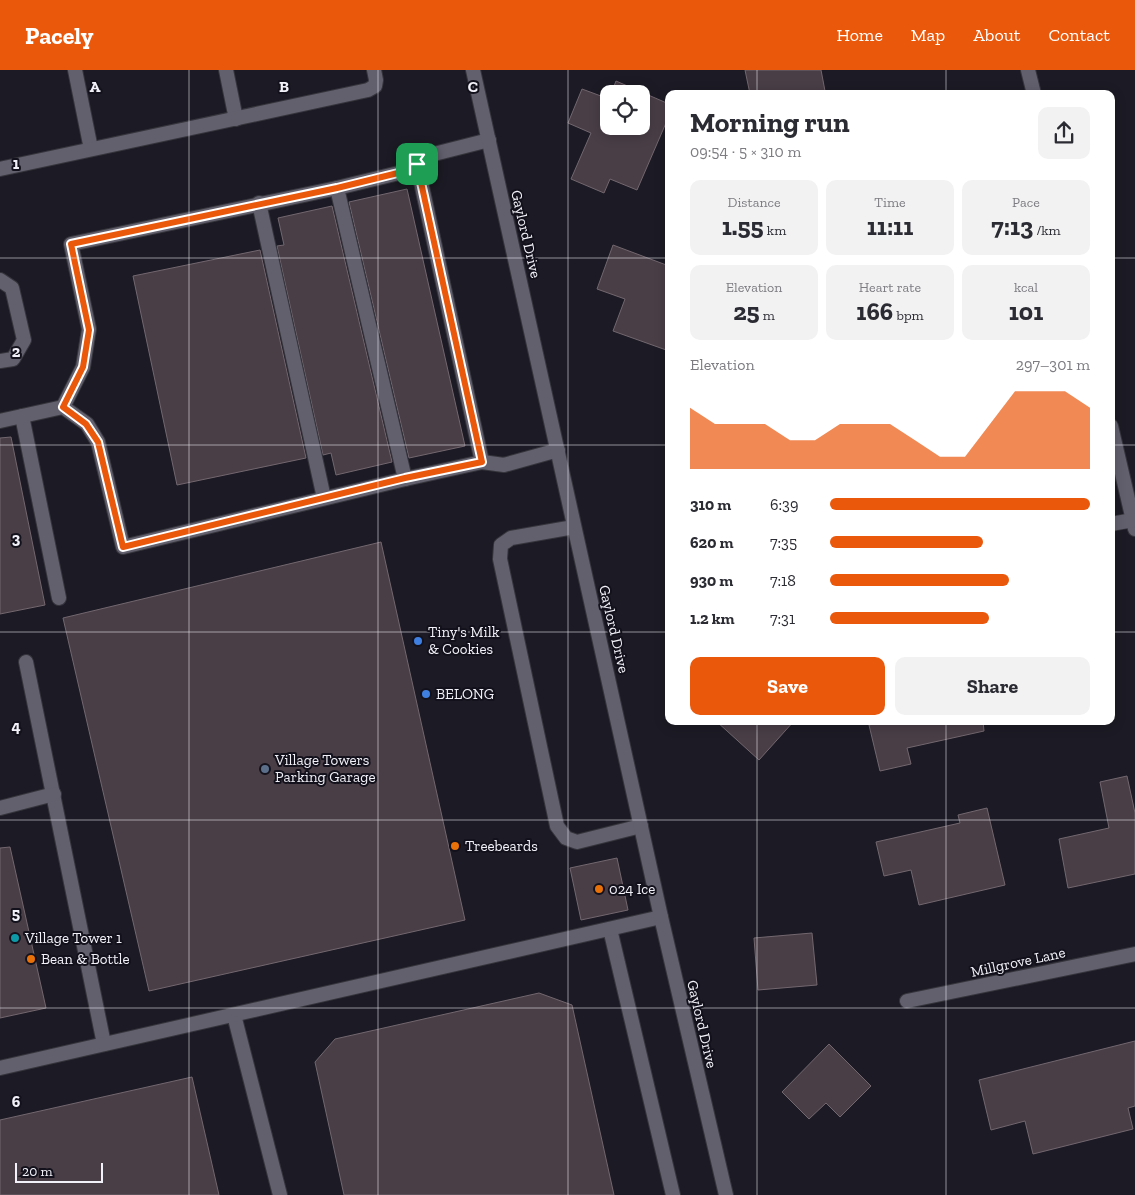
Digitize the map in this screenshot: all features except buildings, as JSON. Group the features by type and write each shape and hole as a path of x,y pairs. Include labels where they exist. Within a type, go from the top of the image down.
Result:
{"street":[{"path":"75,70 91,150"},
{"path":"226,70 236,119"},
{"path":"0,169 368,90 375,86 374,70"},
{"name":"Gaylord Drive","path":"473,70 661,917 726,1195"},
{"path":"1028,70 1033,90"},
{"path":"63,407 83,367 89,330 71,244 337,188 402,172 430,155 489,140"},
{"path":"417,164 482,462"},
{"path":"337,188 405,478"},
{"path":"259,203 324,498"},
{"path":"0,280 12,288 24,340 13,359 0,361"},
{"path":"0,421 63,407 86,424 98,442 123,547 405,478 482,462 504,465 558,450"},
{"path":"22,416 59,598"},
{"path":"1115,443 1134,524 1115,524"},
{"path":"574,527 511,538 501,545 500,559 557,826 566,838 577,842 641,826"},
{"path":"26,662 104,1044"},
{"path":"0,808 54,794"},
{"path":"0,1068 661,917"},
{"path":"610,929 673,1195"},
{"name":"Millgrove Lane","path":"907,1001 1135,954"},
{"path":"234,1015 280,1195"}],"place":[{"name":"Tiny's Milk & Cookies","path":"418,641"},
{"name":"BELONG","path":"426,694"},
{"name":"Village Towers Parking Garage","path":"265,769"},
{"name":"Treebeards","path":"455,846"},
{"name":"024 Ice","path":"599,889"},
{"name":"Village Tower 1","path":"15,938"},
{"name":"Bean & Bottle","path":"31,959"}],"route":[{"path":"417,164 482,462 405,478 123,547 98,442 86,424 63,407 83,367 89,330 71,244 337,188 402,172 417,164"}]}
